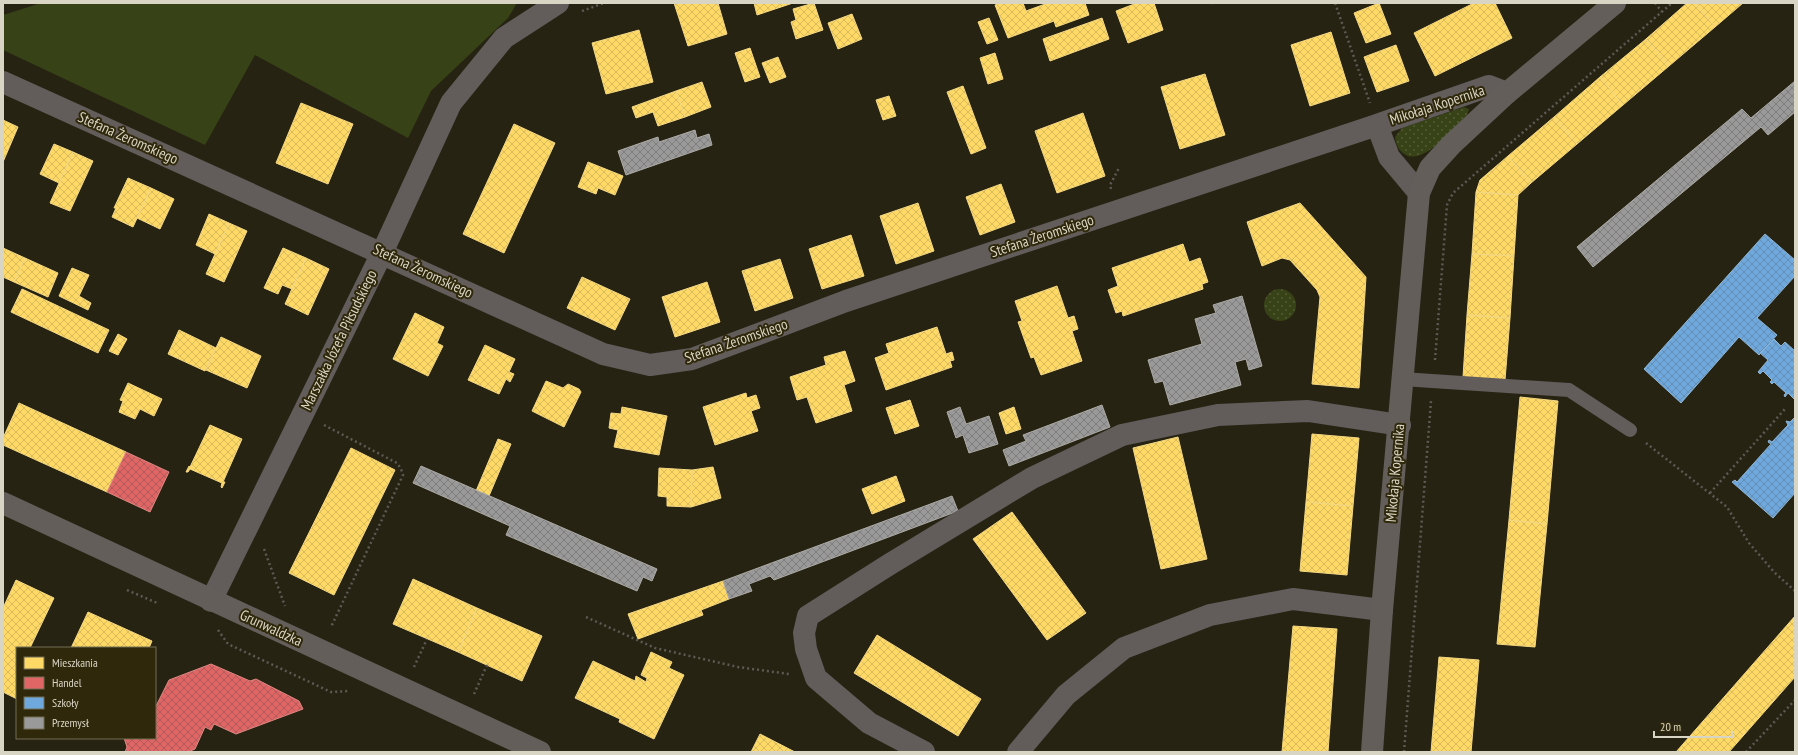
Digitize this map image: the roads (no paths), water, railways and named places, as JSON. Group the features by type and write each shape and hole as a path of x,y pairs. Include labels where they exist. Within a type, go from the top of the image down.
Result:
{"street":[{"name":"Mikołaja Kopernika","path":"1372,752 1382,610 1400,425 1402,379 1419,193 1430,168 1451,145 1507,93 1615,3"},
{"name":"Marszałka Józefa Piłsudskiego","path":"211,601 382,253 451,103 504,38 561,6"},
{"name":"Stefana Żeromskiego","path":"3,82 603,354 650,366 692,359 846,301 1374,117"},
{"name":"Mikołaja Kopernika","path":"1419,193 1390,157 1374,117 1489,86 1507,93"},
{"path":"924,752 869,723 816,678 806,649 804,634 808,616 890,564 1032,478 1122,435 1218,415 1292,411 1308,411 1400,425"},
{"name":"Grunwaldzka","path":"3,503 211,601 540,752"},
{"path":"1018,752 1066,695 1124,648 1210,615 1293,599 1382,610"}],"lane":[{"path":"1402,379 1569,390 1630,430"}]}
